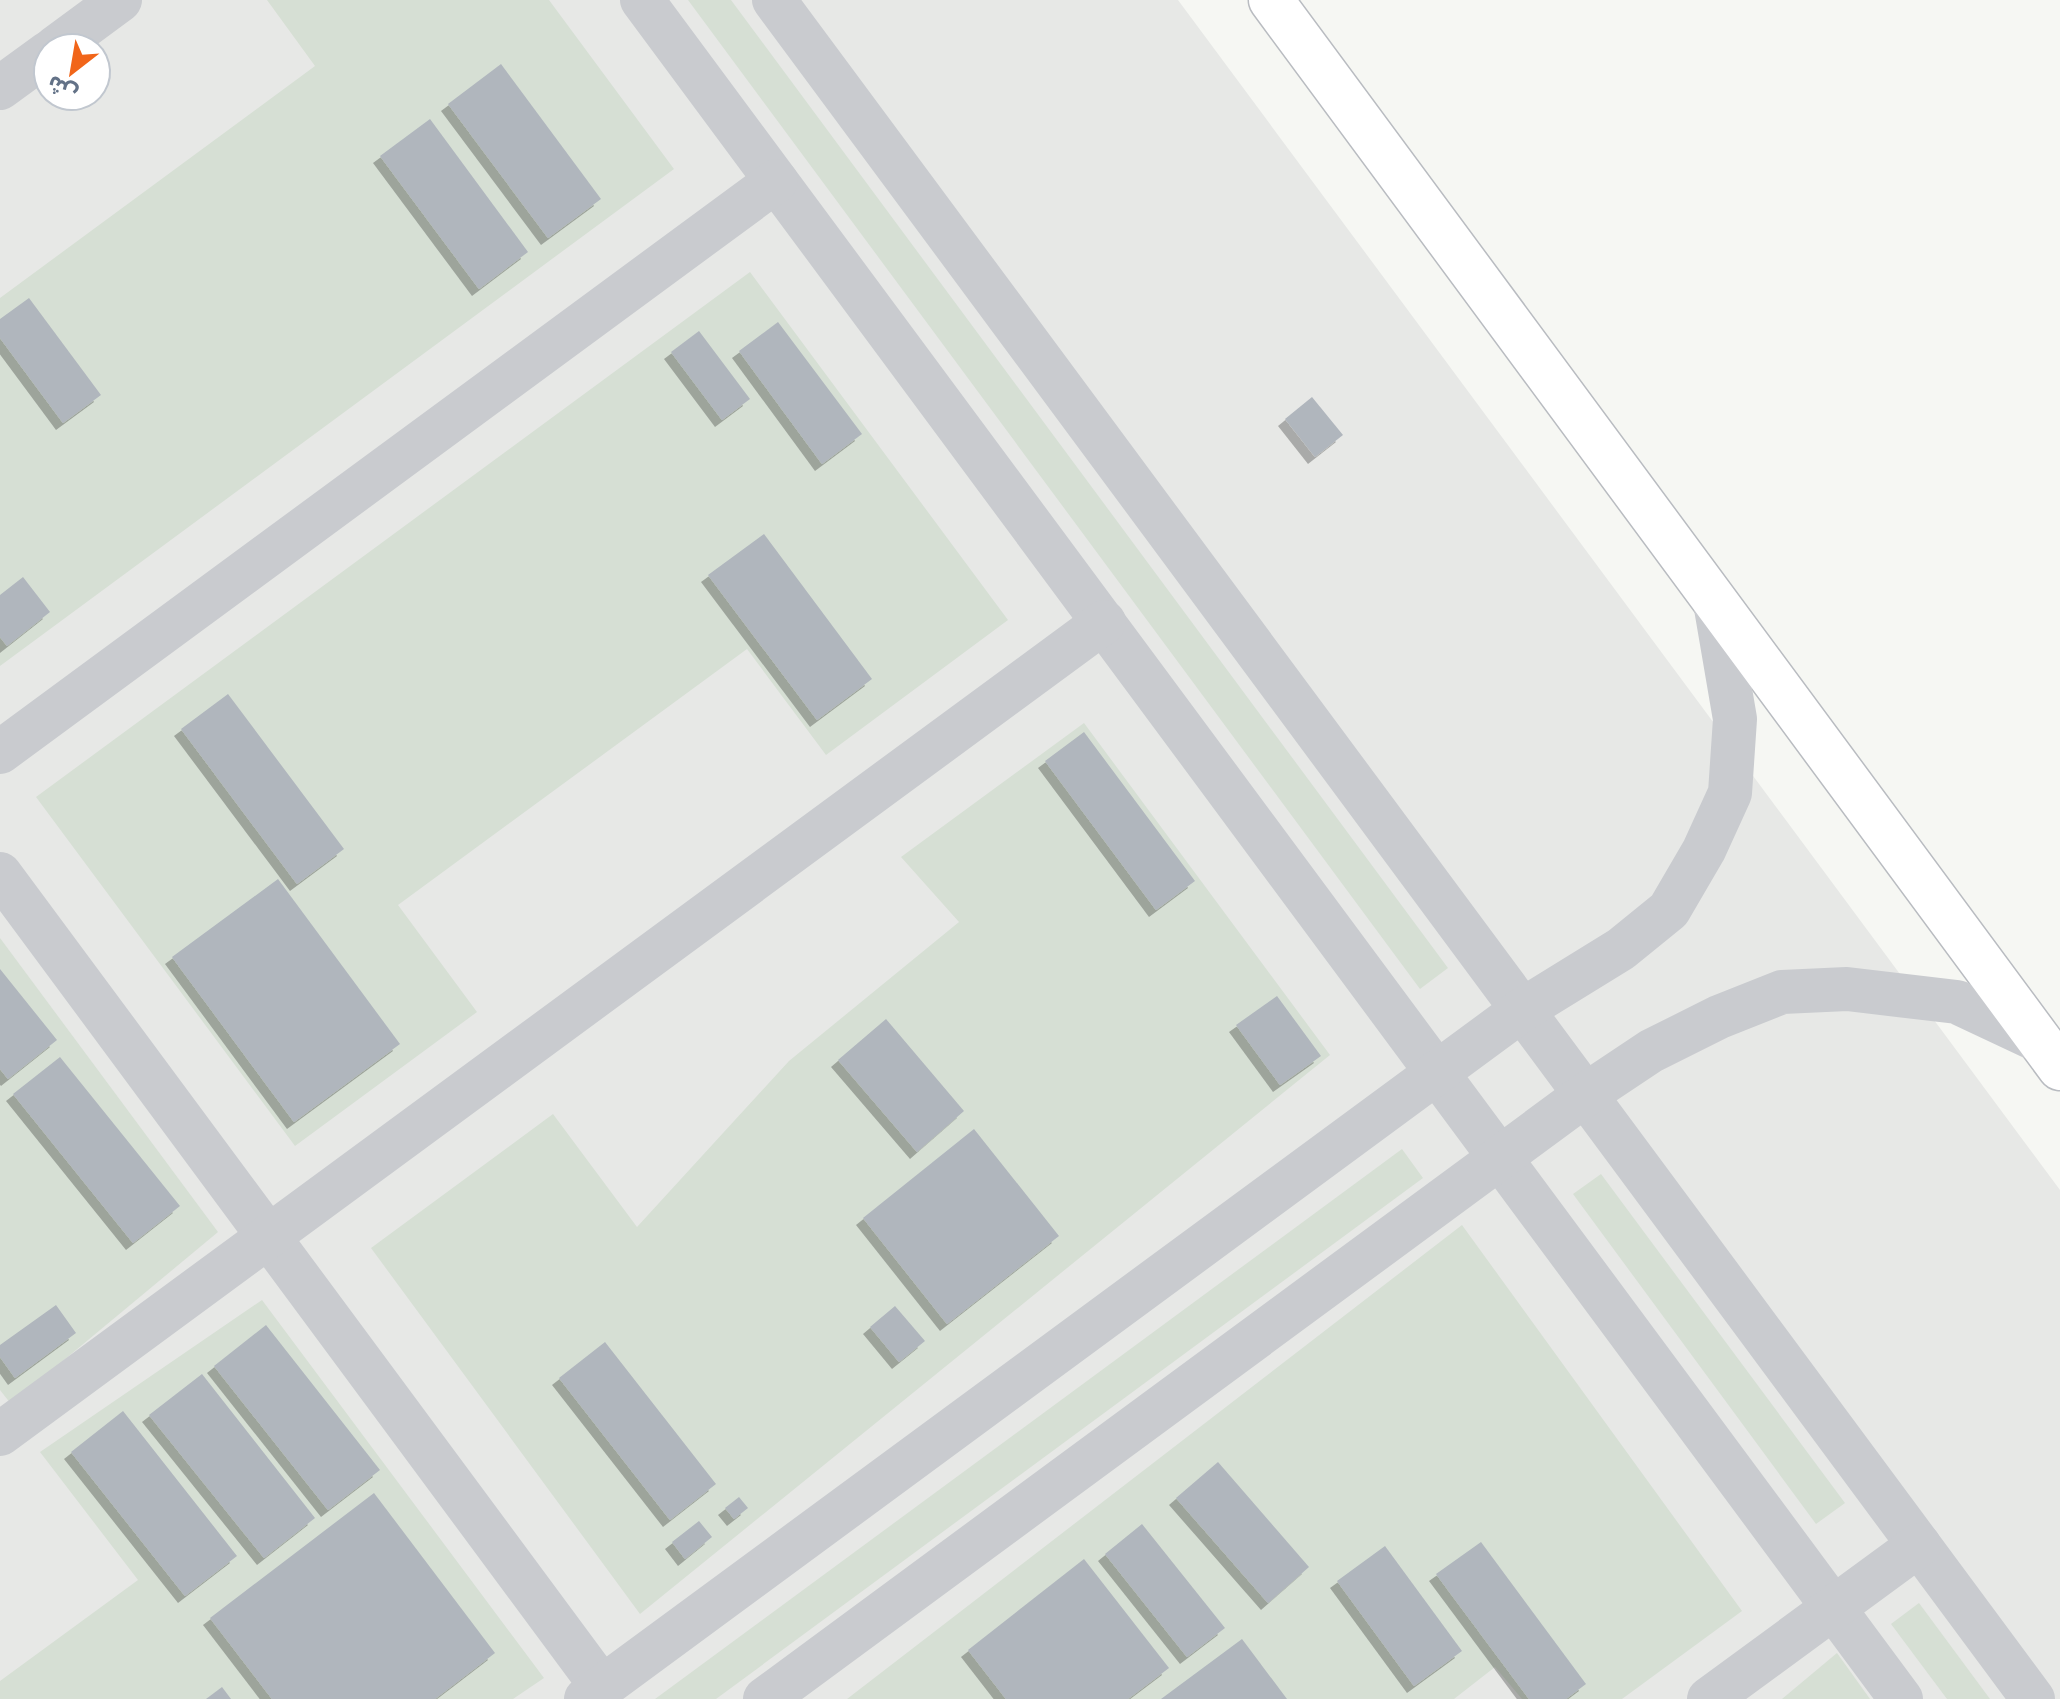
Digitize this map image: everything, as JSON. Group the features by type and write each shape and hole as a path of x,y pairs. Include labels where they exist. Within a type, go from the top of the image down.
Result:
{"main road":[{"path":"1271,0 2050,1054"}],"street":[{"path":"77,32 120,0"},
{"path":"642,0 1901,1699"},
{"path":"774,0 2033,1699"},
{"path":"0,88 32,65"},
{"path":"0,752 776,181"},
{"path":"0,874 269,1236 594,1693 1522,1010 1621,949 1669,910 1704,850 1730,793 1735,719 1715,602"},
{"path":"0,1434 1104,622"},
{"path":"765,1699 1585,1095 1651,1051 1719,1017 1782,992 1847,989 1957,1002 2050,1054"},
{"path":"1709,1699 1919,1545"}],"shaded area":[{"path":"0,0 1178,0 2060,1190 2060,1699 0,1699"},
{"path":"267,0 549,0 674,169 0,666 0,298 315,66"},
{"path":"688,0 731,0 1448,968 1420,989"},
{"path":"750,272 1008,620 826,755 747,649 398,905 477,1012 295,1146 36,797"},
{"path":"1084,723 1330,1055 640,1614 371,1248 553,1114 637,1227 789,1061 959,922 901,857"},
{"path":"0,938 218,1232 11,1404 0,1390"},
{"path":"1402,1149 1423,1178 716,1699 655,1699"},
{"path":"1601,1174 1845,1503 1816,1524 1573,1194"},
{"path":"1462,1225 1742,1611 1622,1699 1522,1699 1495,1667 1454,1699 847,1699"},
{"path":"262,1300 544,1678 513,1699 0,1699 0,1681 138,1580 40,1452"},
{"path":"1919,1603 1990,1699 1947,1699 1891,1624"},
{"path":"1837,1653 1870,1699 1782,1699"}],"building":[{"path":"501,64 601,199 548,238 448,104"},
{"path":"430,119 528,252 479,289 380,156"},
{"path":"29,298 101,395 63,423 0,338 0,319"},
{"path":"778,322 862,434 822,464 739,351"},
{"path":"699,331 750,399 722,420 671,352"},
{"path":"1312,397 1343,435 1315,457 1285,419"},
{"path":"764,534 872,679 817,720 708,575"},
{"path":"23,577 50,612 7,646 0,637 0,595"},
{"path":"228,694 344,849 297,884 181,729"},
{"path":"1084,732 1195,881 1156,910 1045,761"},
{"path":"278,879 400,1044 294,1122 172,957"},
{"path":"0,969 57,1040 8,1079 0,1069"},
{"path":"1277,996 1321,1056 1280,1085 1236,1025"},
{"path":"886,1019 964,1111 917,1152 838,1060"},
{"path":"60,1057 180,1206 133,1243 13,1094"},
{"path":"974,1129 1059,1236 947,1324 863,1218"},
{"path":"56,1305 76,1333 15,1378 0,1357 0,1345"},
{"path":"895,1306 925,1341 899,1362 870,1327"},
{"path":"266,1325 380,1470 328,1510 214,1366"},
{"path":"605,1342 716,1484 670,1520 559,1378"},
{"path":"202,1374 315,1518 264,1558 149,1415"},
{"path":"123,1411 237,1556 185,1596 71,1452"},
{"path":"1218,1462 1309,1567 1268,1603 1176,1498"},
{"path":"374,1493 495,1653 435,1699 272,1699 210,1618"},
{"path":"739,1497 748,1508 734,1519 725,1508"},
{"path":"699,1521 712,1537 685,1559 672,1542"},
{"path":"1142,1524 1225,1628 1187,1657 1105,1554"},
{"path":"1481,1542 1586,1684 1566,1699 1529,1699 1436,1574"},
{"path":"1385,1546 1462,1651 1414,1686 1337,1581"},
{"path":"1084,1559 1169,1668 1128,1699 1006,1699 968,1650"},
{"path":"1242,1639 1287,1699 1161,1699"},
{"path":"222,1687 231,1699 206,1699"}]}
